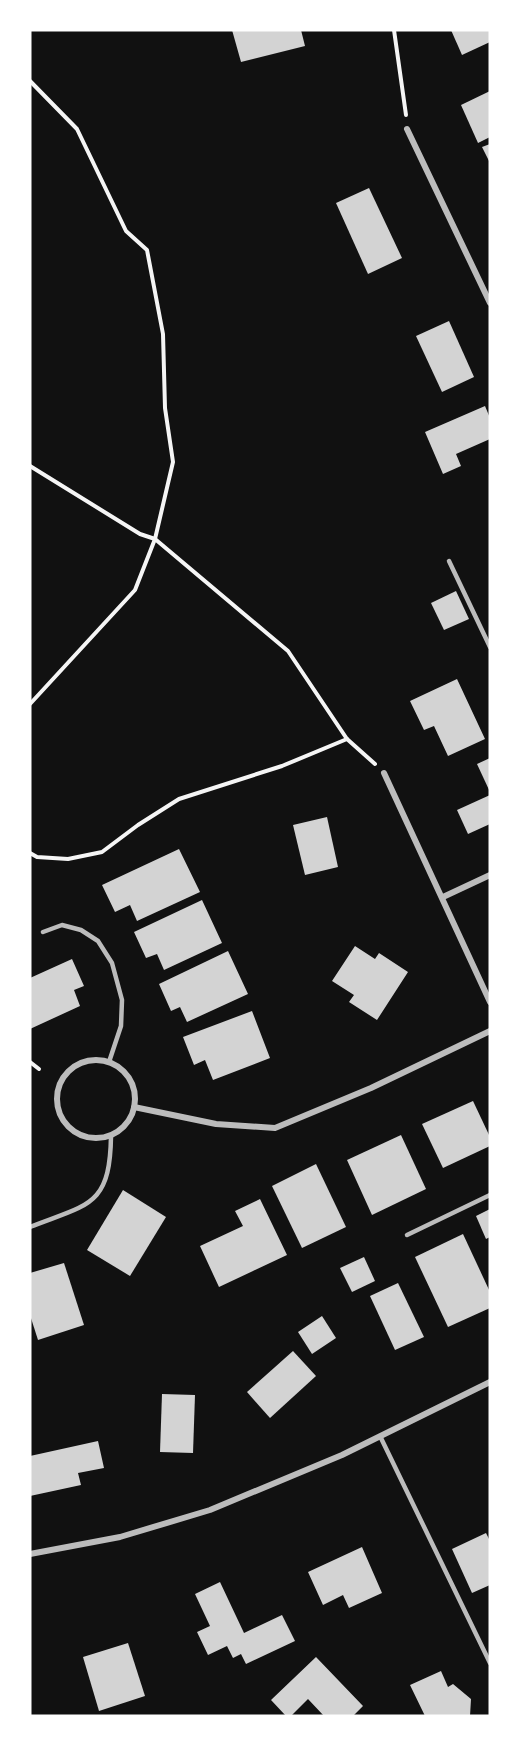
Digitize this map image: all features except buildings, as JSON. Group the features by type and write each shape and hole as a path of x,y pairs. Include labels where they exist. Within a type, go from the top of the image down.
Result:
{"street":[{"path":"407,129 490,303"},
{"path":"384,773 490,1002"},
{"path":"443,897 490,875"},
{"path":"134,1107 216,1124 275,1128 371,1088 490,1031"},
{"path":"84,1061 108,1062 121,1068 130,1079 135,1092 134,1107 131,1118 122,1129 111,1136 97,1139 72,1132 60,1117 56,1099 58,1087 73,1067 84,1061"},
{"path":"30,1554 120,1537 182,1520 253,1493 380,1436 490,1382"}],"lane":[{"path":"449,561 490,647"},
{"path":"43,933 62,925 81,930 98,941 112,963 122,1000 121,1026 108,1062"},
{"path":"30,1227 87,1204 102,1190 110,1169 111,1136"},
{"path":"407,1235 490,1195"},
{"path":"380,1436 490,1663"}],"path":[{"path":"394,30 407,129"},
{"path":"30,81 76,129 126,231 147,250 164,334 165,408 173,462 155,539 135,590 30,704"},
{"path":"30,466 140,534 155,539 288,651 348,739 384,773"},
{"path":"30,853 37,857 68,859 102,852 138,825 179,799 282,766 348,739"},
{"path":"30,1062 39,1069"}]}
